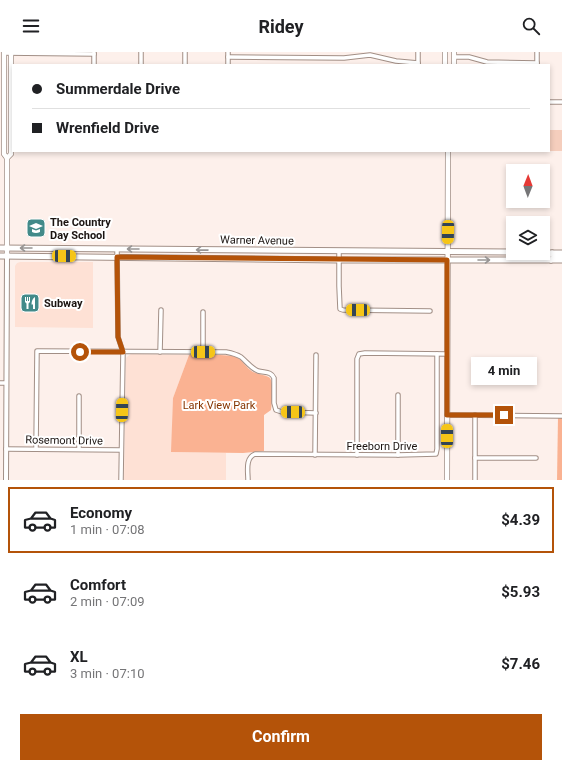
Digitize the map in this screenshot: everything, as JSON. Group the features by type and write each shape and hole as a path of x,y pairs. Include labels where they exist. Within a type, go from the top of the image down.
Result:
{"main road":[{"path":"4,52 4,154 7,158 7,256"},
{"path":"7,158 11,154 11,52"},
{"path":"445,52 445,64"},
{"path":"447,480 448,152"},
{"name":"Warner Avenue","path":"0,248 506,252"},
{"path":"56,256 57,252 76,252 85,249"},
{"path":"552,253 562,253"},
{"name":"Warner Avenue","path":"0,256 339,260 506,260"},
{"path":"551,260 555,256 562,256"},
{"name":"Warner Avenue","path":"551,260 562,260"}],"street":[{"path":"4,52 94,53 94,64"},
{"path":"141,52 141,64"},
{"path":"185,52 185,64"},
{"path":"228,52 228,64"},
{"path":"228,57 344,58 370,55 418,64 418,52"},
{"path":"454,54 487,62 537,64 537,52"},
{"path":"550,102 562,102"},
{"path":"117,249 118,337 123,352 121,480"},
{"path":"339,251 340,309 430,311"},
{"path":"6,480 7,256"},
{"path":"160,352 161,310"},
{"path":"203,312 203,352"},
{"path":"36,449 37,351 226,352 238,355 255,370 270,373 273,376 274,403 276,410 282,412 316,413"},
{"path":"357,455 357,359 359,354 447,354"},
{"name":"Freeborn Drive","path":"248,480 248,462 251,456 255,454 436,454 437,354"},
{"path":"315,455 316,356"},
{"path":"0,383 6,383"},
{"path":"398,395 398,455"},
{"path":"79,396 79,449"},
{"path":"447,415 562,416"},
{"path":"475,415 475,480"},
{"name":"Rosemont Drive","path":"6,449 122,450"},
{"path":"475,458 536,458"}],"shaded area":[{"path":"550,130 562,130 562,151 550,151"},
{"path":"20,262 93,262 93,328 15,327 15,266"},
{"name":"Lark View Park","path":"131,354 189,355 173,398 172,452 226,453 226,480 124,480 126,358"}],"green space":[{"name":"Lark View Park","path":"189,355 220,355 236,357 253,372 270,378 272,403 271,410 264,415 264,451 243,453 171,452 173,398"},
{"path":"558,416 562,416 562,480 557,480"}],"place":[{"name":"The Country Day School","path":"36,228"},
{"name":"Subway","path":"30,303"}],"route":[{"path":"80,352 123,352 118,337 117,257 447,260 447,415 504,415"}]}
